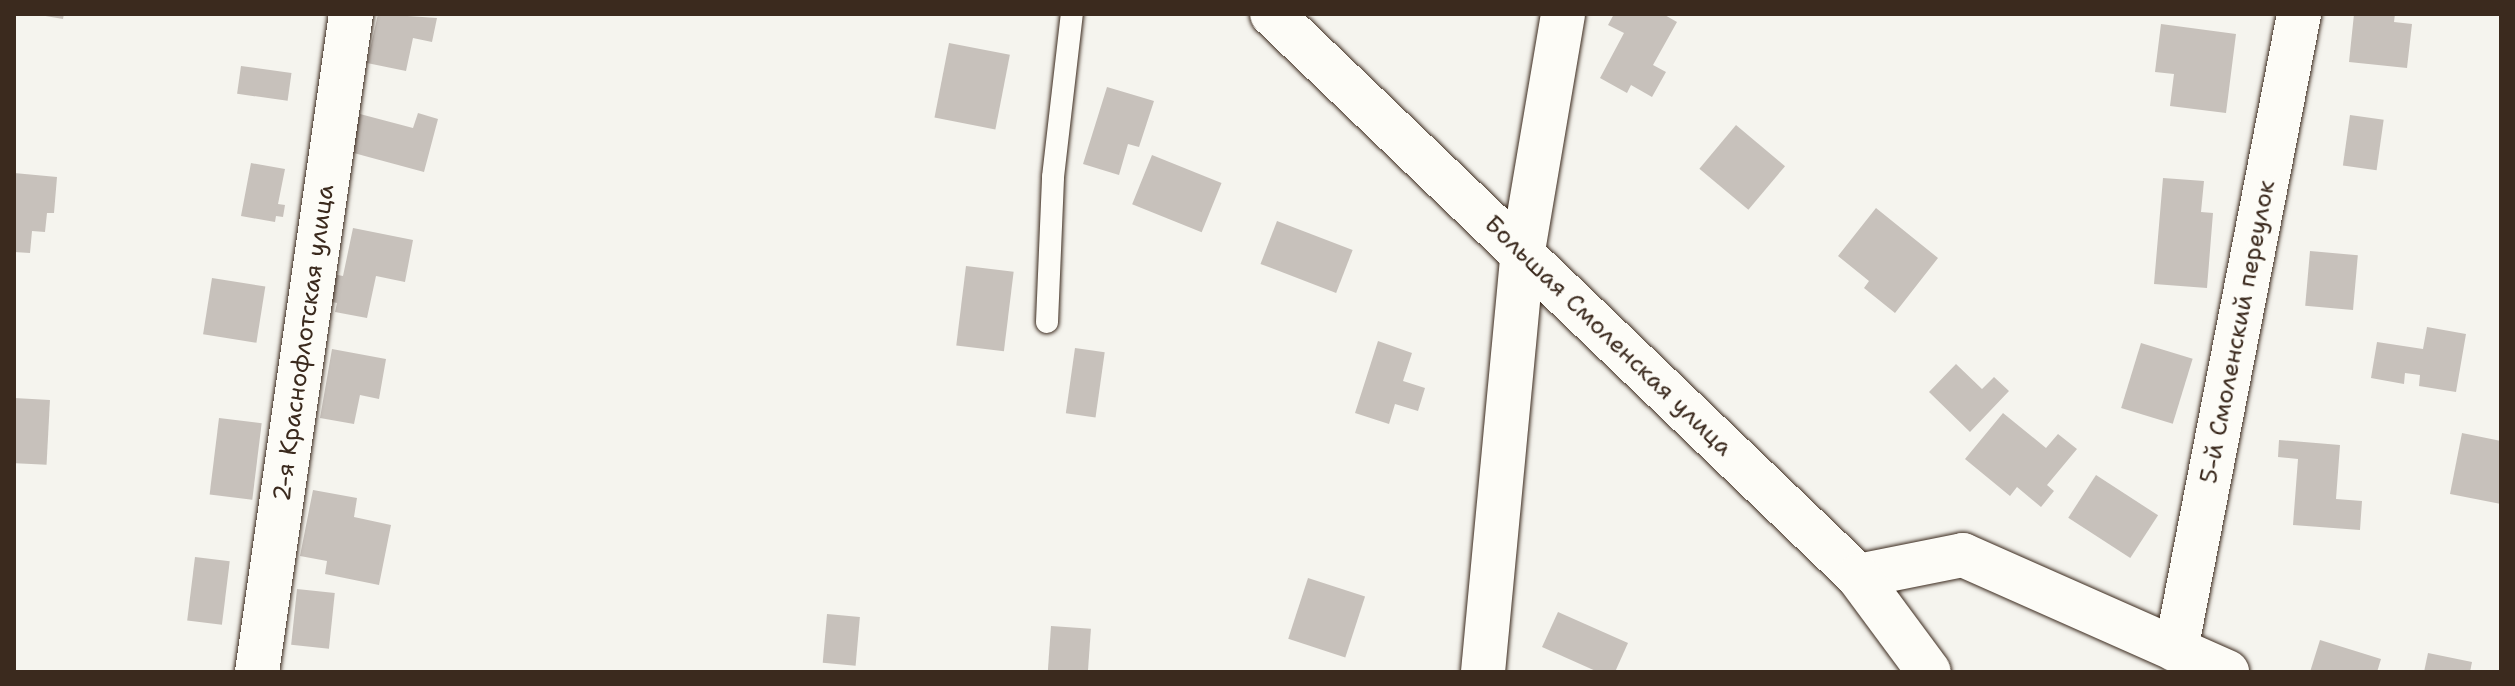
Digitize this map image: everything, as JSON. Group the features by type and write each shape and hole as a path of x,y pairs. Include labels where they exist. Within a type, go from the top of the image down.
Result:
{"street":[{"name":"2-я Краснофлотская улица","path":"257,672 351,14"},
{"name":"Большая Смоленская улица","path":"1272,14 1523,251 1603,336 1858,576 1929,672"},
{"path":"1483,672 1523,251 1563,14"},
{"name":"5-й Смоленский переулок","path":"2176,650 2299,14"},
{"path":"1858,576 1963,555 2227,672"}],"lane":[{"path":"1047,322 1053,177 1072,14"}],"building":[{"path":"34,14 64,14 63,19"},
{"path":"378,14 437,18 432,42 413,38 406,71 367,63"},
{"path":"1614,14 1663,14 1677,22 1653,65 1666,72 1652,97 1631,85 1627,93 1600,78 1624,33 1608,25"},
{"path":"2354,14 2395,14 2394,22 2412,24 2407,68 2349,62"},
{"path":"2161,24 2236,34 2226,113 2170,106 2174,74 2155,72"},
{"path":"949,43 1010,55 995,129 934,118"},
{"path":"241,66 292,73 288,101 237,94"},
{"path":"1107,87 1154,101 1139,147 1128,144 1119,175 1083,164"},
{"path":"418,113 438,119 424,172 350,152 360,114 413,128"},
{"path":"2350,115 2384,120 2377,170 2343,166"},
{"path":"1736,125 1785,166 1748,210 1699,169"},
{"path":"1152,155 1222,183 1202,232 1132,204"},
{"path":"251,163 285,169 278,204 285,205 283,217 276,216 275,222 241,216"},
{"path":"14,173 57,177 54,213 47,213 45,232 32,231 30,253 14,252"},
{"path":"2163,178 2204,181 2201,212 2213,213 2207,288 2154,284"},
{"path":"1876,208 1938,258 1895,313 1864,288 1869,281 1838,256"},
{"path":"1277,221 1353,250 1336,293 1261,264"},
{"path":"353,228 413,240 405,282 376,276 367,318 335,312 337,303 327,301 332,274 343,276"},
{"path":"2310,251 2358,255 2353,310 2305,306"},
{"path":"966,266 1014,272 1004,351 956,345"},
{"path":"212,278 265,286 256,343 203,334"},
{"path":"2427,327 2466,334 2456,392 2419,386 2420,375 2405,373 2404,384 2371,378 2377,342 2423,349"},
{"path":"1378,341 1412,353 1403,381 1425,388 1418,411 1395,404 1389,424 1355,413"},
{"path":"2141,343 2193,359 2173,424 2121,408"},
{"path":"1075,348 1105,352 1096,418 1066,413"},
{"path":"332,349 386,359 379,399 360,395 354,424 320,418"},
{"path":"1956,364 1982,389 1994,377 2009,391 1970,432 1929,392"},
{"path":"14,398 50,400 47,465 14,463"},
{"path":"2003,413 2046,448 2058,434 2077,449 2047,485 2054,491 2041,507 2017,487 2010,496 1965,459"},
{"path":"219,418 262,423 252,500 210,494"},
{"path":"2462,433 2501,441 2501,504 2450,494"},
{"path":"2279,440 2340,445 2336,499 2362,501 2360,530 2293,525 2298,459 2278,457"},
{"path":"2096,475 2158,515 2130,558 2068,518"},
{"path":"313,490 357,498 354,517 391,525 379,585 325,574 327,561 300,556"},
{"path":"195,557 230,561 222,625 187,621"},
{"path":"1308,578 1365,597 1345,657 1288,639"},
{"path":"297,589 335,593 329,649 291,645"},
{"path":"1558,612 1628,643 1615,672 1598,672 1542,647"},
{"path":"827,614 860,617 856,666 823,663"},
{"path":"1051,626 1091,629 1088,672 1048,672"},
{"path":"2320,640 2381,659 2377,672 2310,672"},
{"path":"2428,653 2472,662 2470,672 2424,672"}]}
